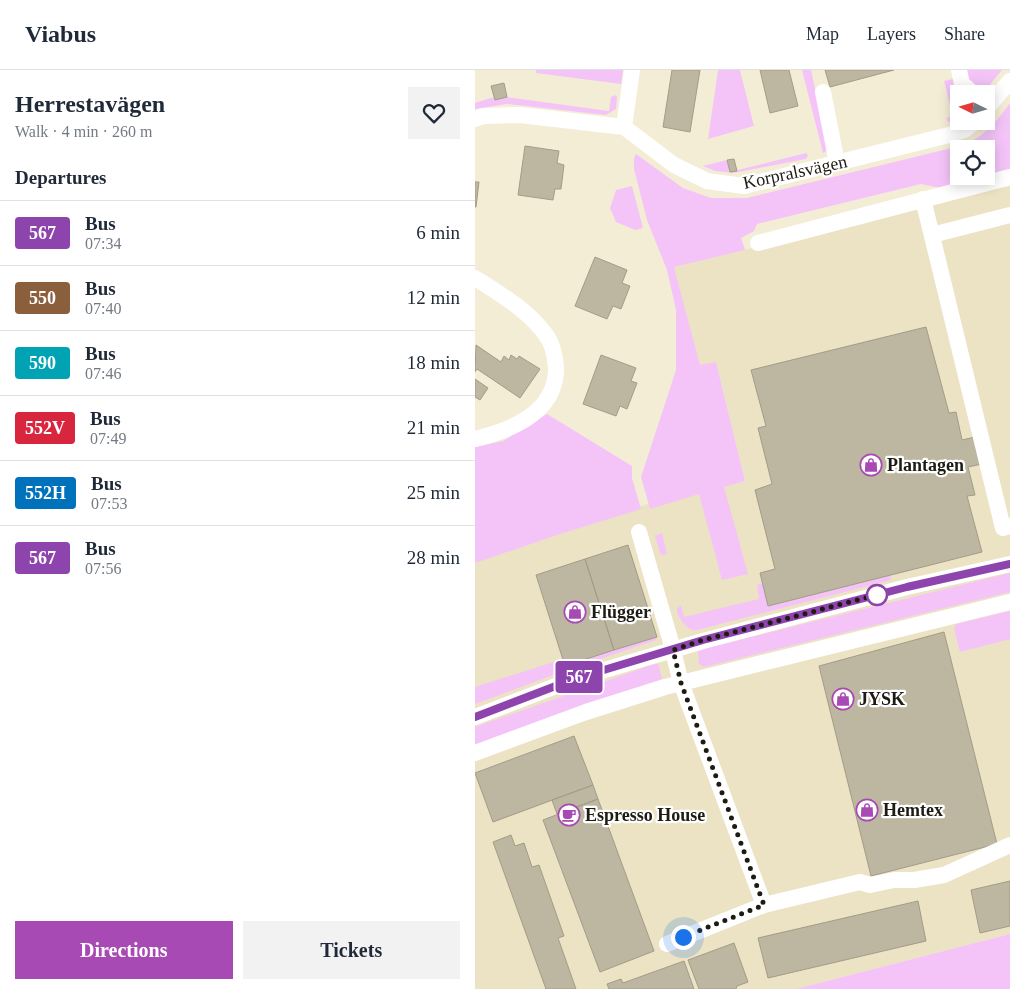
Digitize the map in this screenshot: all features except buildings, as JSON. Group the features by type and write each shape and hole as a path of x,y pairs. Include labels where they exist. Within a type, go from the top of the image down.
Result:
{"street":[{"path":"475,119 483,116 520,115 624,127 632,70"},
{"path":"959,70 963,85"},
{"path":"995,97 1010,80"},
{"path":"823,92 837,163"},
{"name":"Korpralsvägen","path":"624,127 674,166 707,181 744,186 964,130"},
{"path":"757,243 1010,177"},
{"path":"923,199 1003,528 1010,526"},
{"path":"932,235 1010,215"},
{"path":"475,278 517,306 535,320 544,331 555,355 556,378 550,393 537,412 519,424 475,439"},
{"path":"639,532 681,683 764,905"},
{"path":"475,717 574,679 703,640 907,587 1010,564"},
{"path":"475,753 586,712 681,683 1010,602"},
{"path":"667,944 764,905 860,882 870,885 894,880 914,880 944,875 1010,845"}],"shaded area":[{"path":"536,70 623,70 621,84 536,73"},
{"path":"718,70 740,70 754,126 708,139"},
{"path":"802,70 811,70 828,150 823,153"},
{"path":"961,70 1002,70 990,85 974,85"},
{"path":"953,79 957,85 950,85 950,104 944,81"},
{"path":"615,95 617,97 616,109 606,115 507,104 475,109 475,103 494,97 495,100 507,97 609,111 611,97"},
{"path":"1010,103 1010,169 995,173 995,140 973,140 987,130 995,130 995,122"},
{"path":"950,148 951,185 940,188 921,184 757,224 754,231 741,238 745,250 674,267 700,365 716,362 745,481 724,487 748,574 722,580 699,494 650,509 641,477 676,370 676,310 667,270 647,220 634,169 634,158 636,154 683,188 711,198 747,198"},
{"path":"806,153 808,155 806,159 733,173 715,171 703,166 727,160 730,172"},
{"path":"632,186 643,228 635,230 616,222 610,208 616,190"},
{"path":"1010,186 1010,934 796,989 475,989 475,560 641,506 745,481 716,362 700,366 674,267"},
{"path":"547,414 632,466 632,478 641,509 475,563 475,447 503,441"},
{"path":"662,533 667,554 662,555 655,536"},
{"path":"1010,573 1010,592 704,667 699,664 698,650"},
{"path":"890,575 891,580 697,630 687,627 677,612 677,608 681,605 684,617 759,599 757,585 763,583 769,606"},
{"path":"1010,611 1010,639 960,652 954,628 956,624"},
{"path":"657,637 656,640 475,704 475,687 563,659 614,650"},
{"path":"658,664 662,678 660,682 475,747 475,727"},
{"path":"1010,934 1010,989 796,989"}],"bus line":[{"name":"567","path":"475,717 574,679 703,640 907,587 994,566 1010,564"}],"place":[{"name":"Plantagen","path":"871,465"},
{"name":"Flügger","path":"575,612"},
{"name":"JYSK","path":"843,699"},
{"name":"Hemtex","path":"867,810"},
{"name":"Espresso House","path":"569,815"}],"route":[{"path":"683,937 764,905 681,683 673,650 703,640 877,595"}]}
